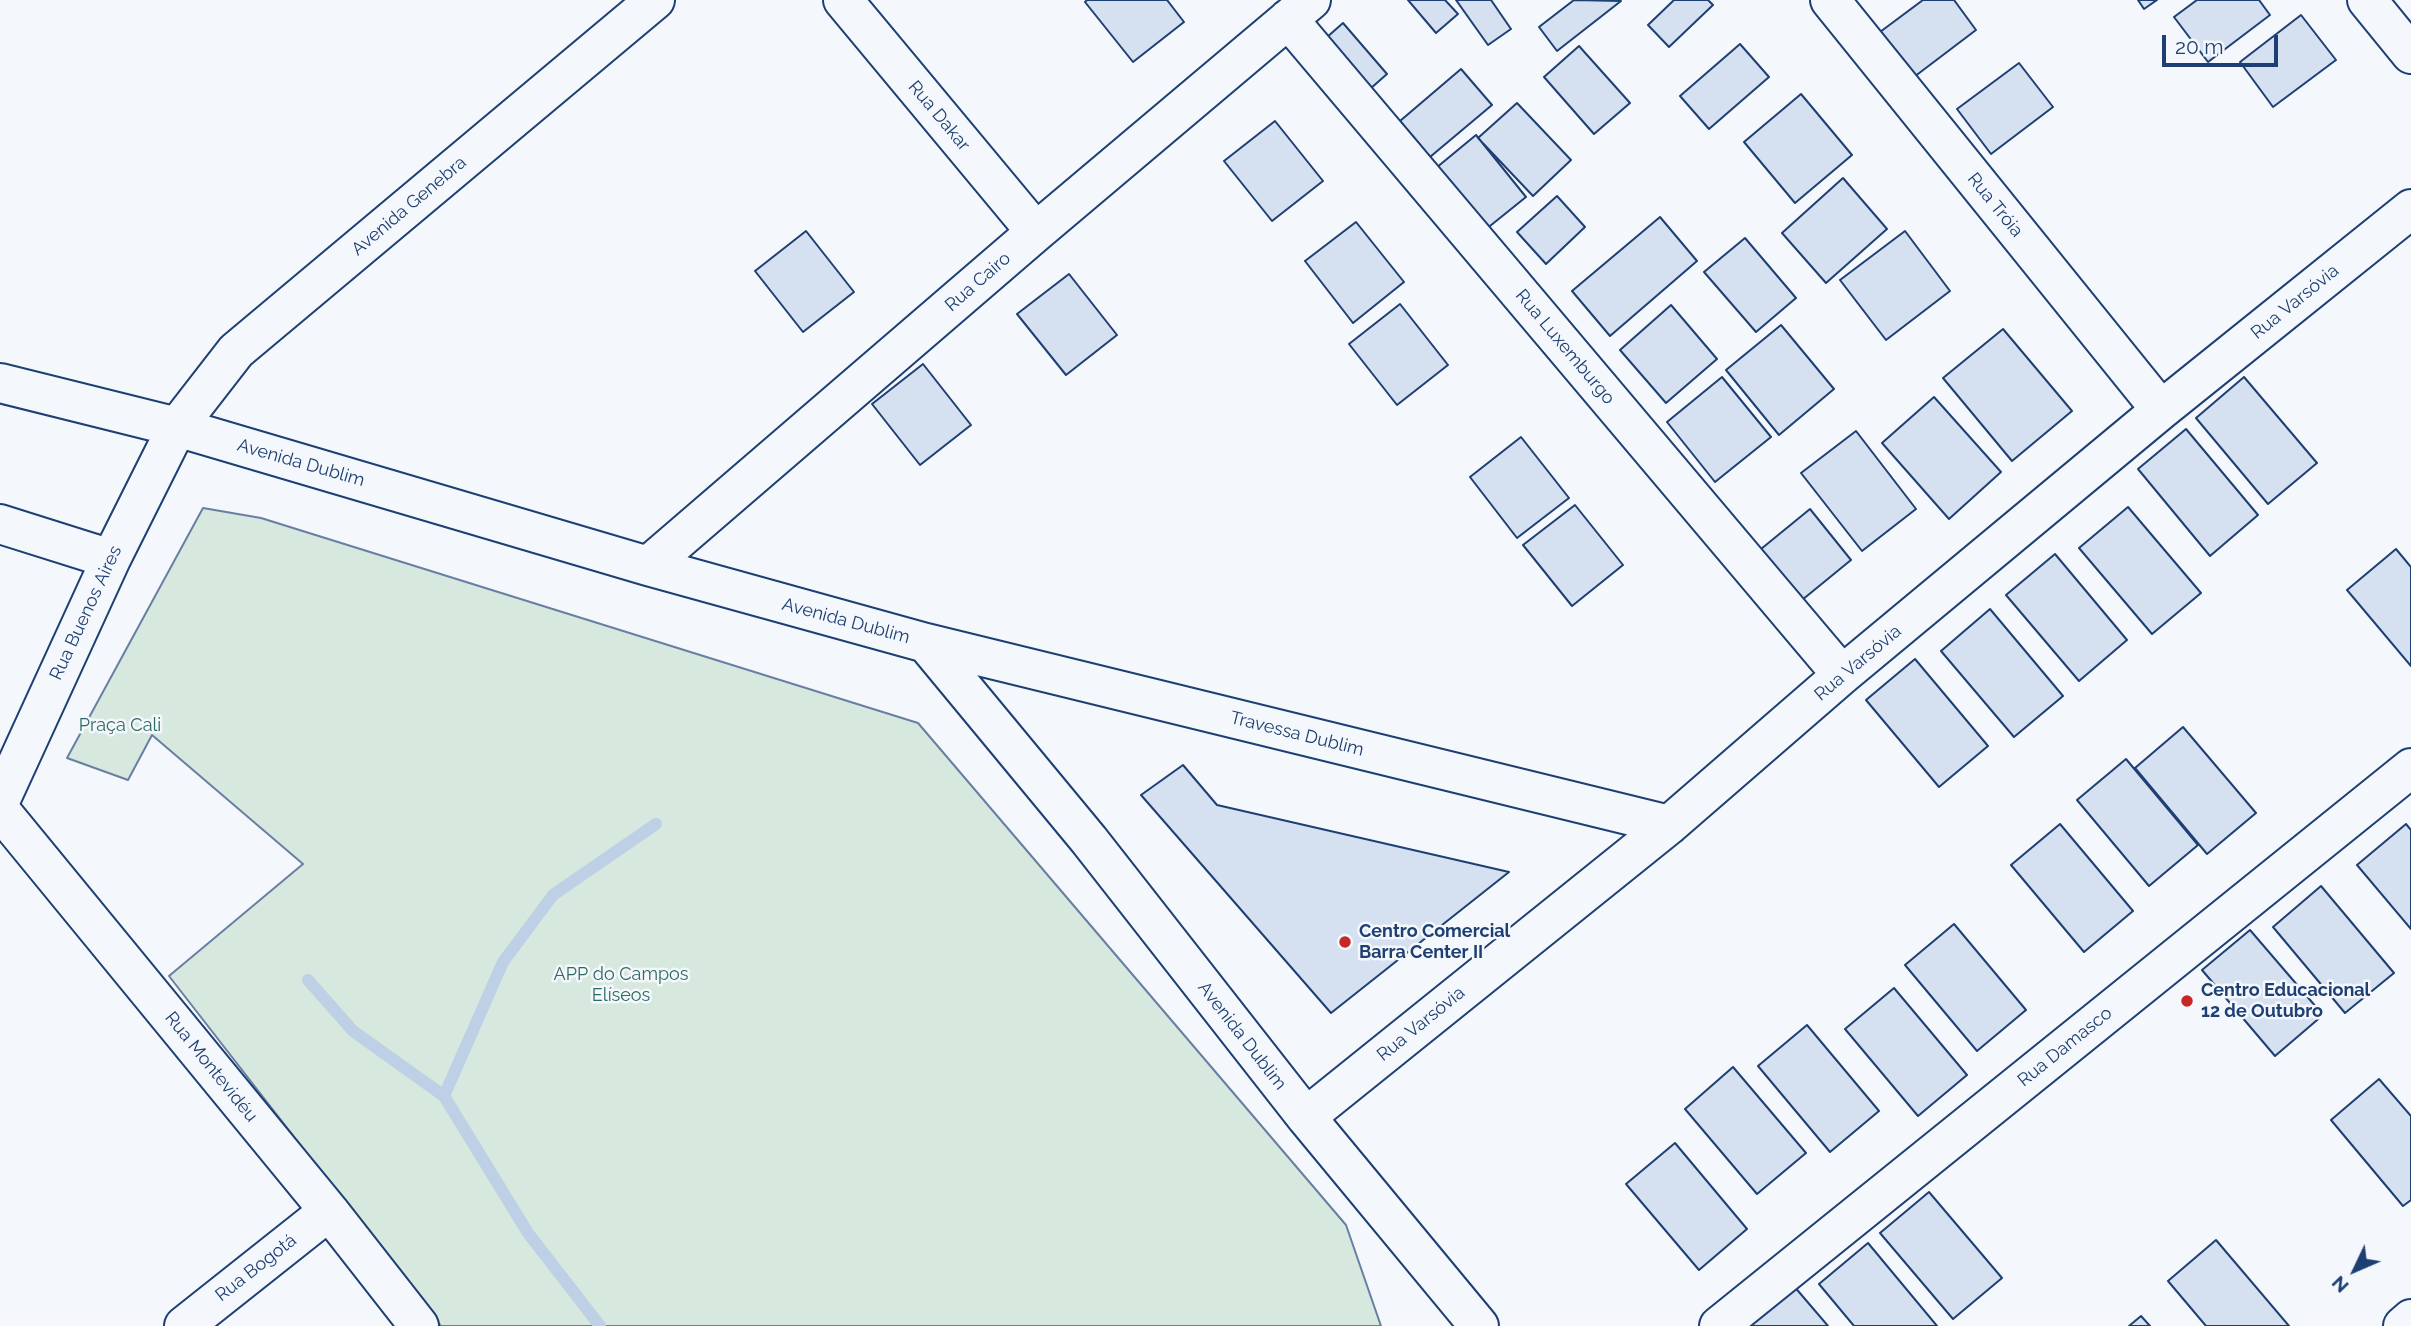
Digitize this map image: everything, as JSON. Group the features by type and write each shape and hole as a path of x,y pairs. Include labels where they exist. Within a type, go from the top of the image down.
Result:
{"street":[{"name":"Avenida Genebra","path":"177,427 236,351 655,0"},
{"name":"Rua Dakar","path":"843,0 1036,232"},
{"name":"Rua Tróia","path":"1830,0 2161,410"},
{"path":"2367,0 2411,54"},
{"name":"Rua Cairo","path":"648,566 1300,9"},
{"name":"Rua Luxemburgo","path":"1300,9 1842,676"},
{"name":"Rua Varsóvia","path":"1306,1117 1669,825 1842,676 2161,410 2411,209"},
{"name":"Avenida Dublim","path":"0,383 177,427 648,566 926,643 1089,840 1306,1117 1479,1326"},
{"name":"Rua Buenos Aires","path":"0,801 111,559 177,427"},
{"path":"0,524 111,559"},
{"name":"Travessa Dublim","path":"926,643 1669,825"},
{"name":"Rua Damasco","path":"1719,1326 2411,768"},
{"name":"Rua Montevidéu","path":"0,810 329,1211 419,1326"},
{"name":"Rua Bogotá","path":"184,1326 329,1211"},
{"path":"2403,1326 2411,1319"}],"green space":[{"name":"APP do Campos Elíseos","path":"203,508 261,518 918,723 1346,1225 1381,1326 441,1326 169,976 303,864 152,735 128,780 67,758"}],"building":[{"path":"1167,0 1184,22 1133,62 1085,2"},
{"path":"1408,0 1445,0 1458,14 1436,33"},
{"path":"1456,0 1491,0 1511,29 1488,45"},
{"path":"1574,0 1621,1 1557,51 1539,27"},
{"path":"1674,0 1708,0 1713,5 1669,47 1648,25"},
{"path":"1923,0 1954,0 1976,30 1914,77 1880,32"},
{"path":"2138,0 2157,0 2144,9"},
{"path":"2197,0 2259,0 2270,15 2208,62 2174,17"},
{"path":"2301,15 2336,60 2273,107 2240,62"},
{"path":"1343,23 1387,74 1370,89 1326,38"},
{"path":"1740,44 1769,77 1709,129 1680,96"},
{"path":"1579,46 1630,103 1594,134 1544,77"},
{"path":"2019,63 2053,107 1991,154 1957,109"},
{"path":"1461,69 1492,105 1430,157 1400,121"},
{"path":"1801,94 1852,155 1795,203 1744,142"},
{"path":"1517,103 1571,160 1533,196 1478,138"},
{"path":"1275,121 1323,181 1272,221 1224,161"},
{"path":"1476,135 1526,197 1485,230 1436,168"},
{"path":"1843,178 1887,229 1826,283 1782,233"},
{"path":"1557,196 1585,227 1546,264 1517,232"},
{"path":"1660,217 1697,261 1610,336 1572,291"},
{"path":"1356,222 1404,282 1353,323 1305,261"},
{"path":"806,231 854,292 803,332 755,271"},
{"path":"1905,231 1950,291 1886,340 1840,280"},
{"path":"1745,238 1796,298 1756,332 1704,272"},
{"path":"1069,274 1117,335 1066,375 1017,314"},
{"path":"1400,304 1448,365 1397,405 1349,344"},
{"path":"1671,305 1717,359 1666,403 1620,350"},
{"path":"1781,325 1834,389 1779,435 1726,370"},
{"path":"2003,329 2072,411 2012,461 1943,378"},
{"path":"923,364 971,425 920,465 872,404"},
{"path":"1722,377 1771,437 1715,482 1667,422"},
{"path":"2244,377 2317,463 2268,504 2196,418"},
{"path":"1934,397 2001,472 1949,519 1882,443"},
{"path":"2186,429 2258,515 2210,556 2138,469"},
{"path":"1856,431 1916,509 1862,551 1801,473"},
{"path":"1521,437 1569,498 1517,538 1470,477"},
{"path":"1575,505 1623,565 1572,606 1523,545"},
{"path":"2128,507 2201,593 2152,634 2079,548"},
{"path":"1810,509 1851,560 1791,609 1750,558"},
{"path":"2396,549 2411,567 2411,666 2347,590"},
{"path":"2055,554 2127,640 2079,681 2006,595"},
{"path":"1990,609 2063,696 2014,737 1941,651"},
{"path":"1915,659 1988,746 1939,787 1866,700"},
{"path":"2183,727 2256,813 2207,854 2135,768"},
{"path":"2126,759 2198,845 2149,886 2077,800"},
{"name":"Centro Comercial Barra Center II","path":"1183,765 1217,805 1509,872 1331,1013 1141,795"},
{"path":"2060,824 2133,911 2084,952 2011,865"},
{"path":"2406,824 2411,830 2411,929 2357,865"},
{"path":"2321,886 2394,973 2345,1013 2273,927"},
{"path":"1954,924 2026,1010 1977,1051 1905,965"},
{"path":"2250,930 2323,1015 2275,1056 2202,970"},
{"path":"1894,988 1967,1075 1918,1116 1845,1029"},
{"path":"1807,1025 1879,1111 1830,1152 1758,1066"},
{"path":"1733,1067 1806,1153 1757,1194 1685,1109"},
{"path":"2379,1079 2411,1116 2411,1200 2403,1206 2331,1120"},
{"path":"1675,1143 1747,1229 1699,1270 1626,1184"},
{"path":"1929,1192 2002,1278 1953,1319 1880,1233"},
{"path":"2216,1240 2289,1326 2206,1326 2168,1281"},
{"path":"1868,1243 1937,1326 1854,1326 1819,1284"},
{"path":"1793,1285 1828,1326 1744,1326"},
{"path":"2141,1316 2150,1326 2129,1326"}],"waterway":[{"path":"444,1096 503,962 553,895 656,824"},
{"path":"308,980 353,1031 444,1096 528,1233 600,1326"}],"place":[{"name":"Centro Comercial Barra Center II","path":"1345,942"},
{"name":"Centro Educacional 12 de Outubro","path":"2187,1001"}],"park label":[{"name":"Praça Cali","path":"120,726"}]}
